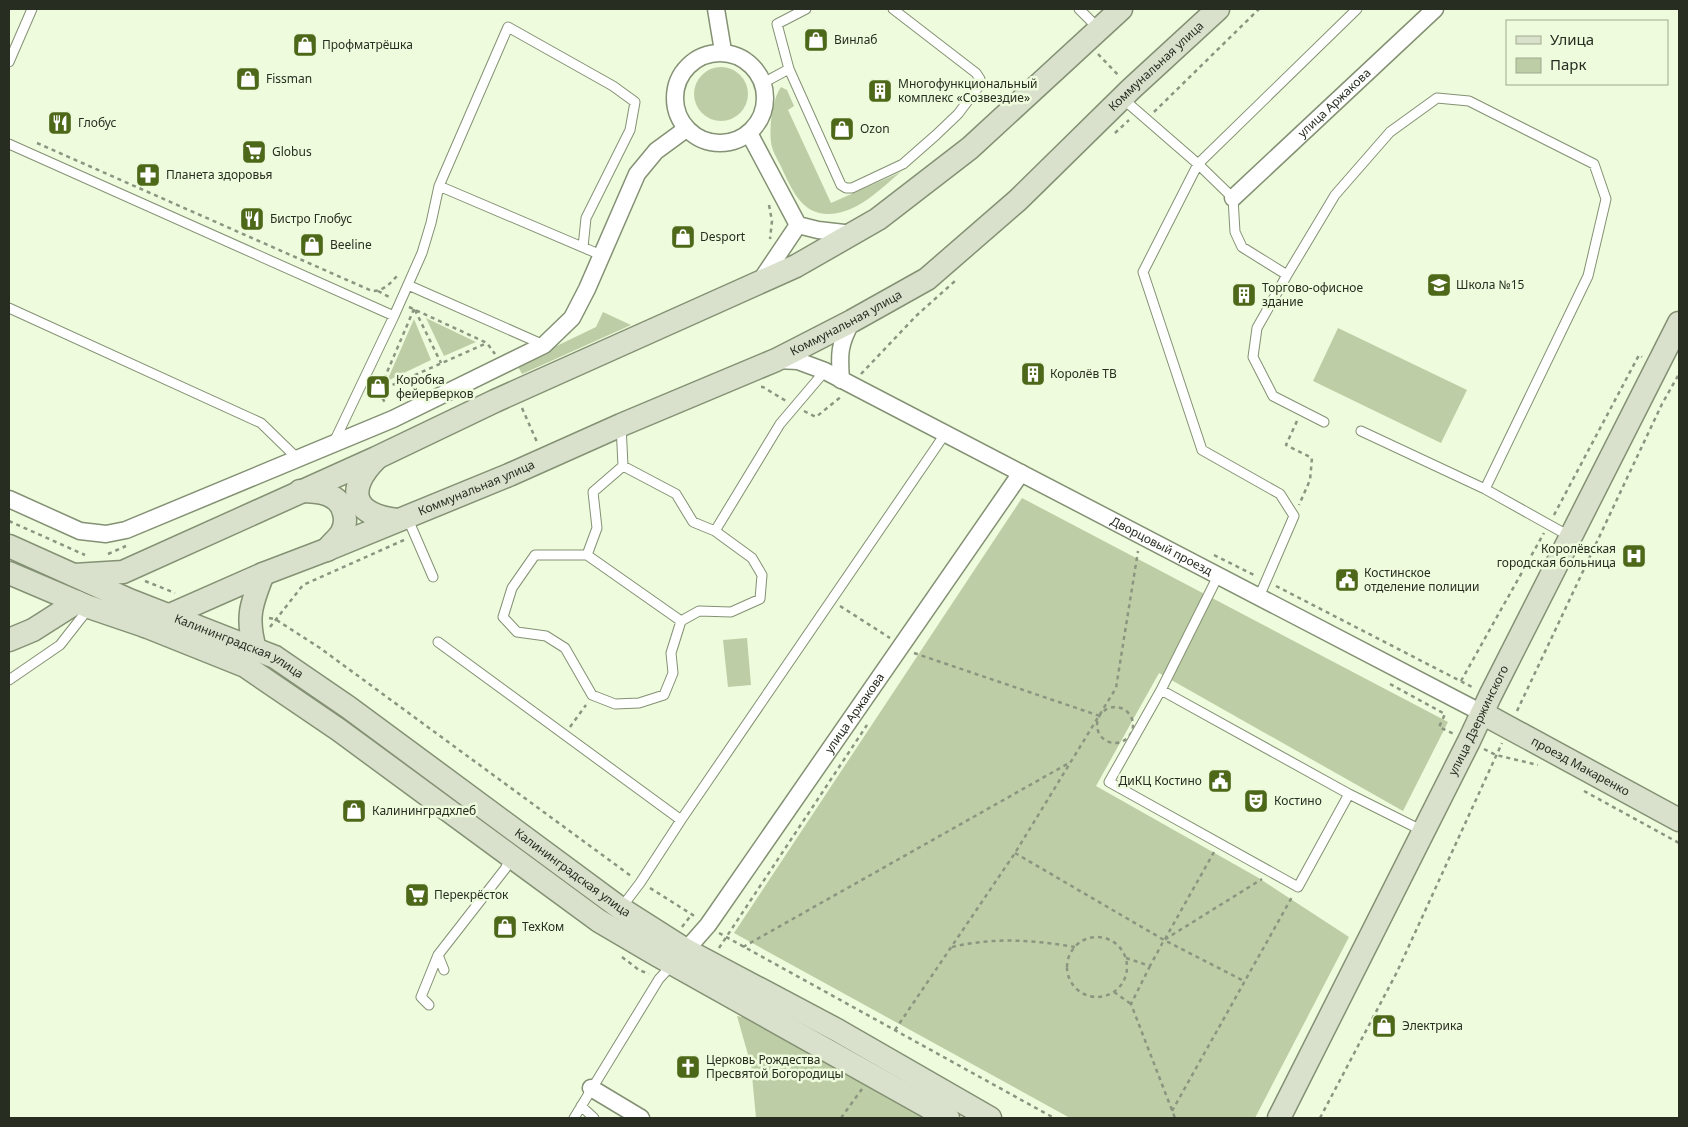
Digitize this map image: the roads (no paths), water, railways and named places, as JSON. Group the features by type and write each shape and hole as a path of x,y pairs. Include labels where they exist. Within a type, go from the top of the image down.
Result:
{"main road":[{"name":"Коммунальная улица","path":"123,572 376,458 514,392 758,284 796,266 853,234 878,219 970,148 1121,9"},
{"name":"Коммунальная улица","path":"168,615 263,574 509,475 621,425 776,360 852,321 927,279 1018,200 1122,98 1218,9"},
{"name":"улица Дзержинского","path":"1279,1118 1679,323"},
{"name":"Коммунальная улица","path":"376,458 367,468 356,488 357,498 362,507 384,519 402,518"},
{"name":"Коммунальная улица","path":"300,492 318,491 333,496 343,506 346,520 342,533 326,550"},
{"name":"Калининградская улица","path":"9,546 129,600 275,658 310,680 620,908 673,964 710,963 837,1030 990,1118"},
{"name":"Калининградская улица","path":"74,574 123,572"},
{"path":"123,572 129,600 145,626"},
{"name":"Калининградская улица","path":"9,574 83,605 145,626 231,659 266,679 339,730 599,921 948,1118"},
{"path":"255,649 250,632 250,613 263,574"},
{"path":"9,640 83,605"},
{"name":"Калининградская улица","path":"145,626 168,615"},
{"name":"проезд Макаренко","path":"1482,713 1679,820"}],"street":[{"path":"716,9 723,51"},
{"name":"улица Аржакова","path":"1233,198 1435,9"},
{"path":"723,51 739,56 753,67 763,83 765,100 761,118 749,133 735,141 710,143 686,129 677,115 674,98 678,80 690,63 703,55 723,51"},
{"path":"9,499 80,531 106,534 126,530 393,419 544,345 572,318 587,289 637,174 656,151 686,129"},
{"path":"749,133 798,225 818,230 853,234"},
{"path":"758,284 798,225"},
{"path":"841,380 839,355 844,335 852,321"},
{"name":"Дворцовый проезд","path":"776,360 798,361 825,371 1482,713"},
{"name":"улица Аржакова","path":"673,964 708,926 1021,473"},
{"path":"591,1088 640,1118"}],"lane":[{"path":"9,62 32,9"},
{"path":"806,9 777,24 789,68 841,185 846,188 852,188 904,164 958,114 979,86 980,79 976,73 893,9"},
{"path":"1079,9 1099,29"},
{"path":"1259,597 1294,516 1280,494 1202,450 1143,272 1198,164 1357,9"},
{"path":"334,443 408,285 427,239 439,186 508,28 613,86 635,102 630,130 586,218 583,247"},
{"path":"763,83 789,68"},
{"path":"1122,98 1198,164 1233,198 1235,232 1242,247 1287,275"},
{"path":"1324,422 1273,396 1253,357 1257,328 1335,196 1390,132 1437,98 1469,101 1594,164 1606,199 1588,276 1485,489"},
{"path":"9,144 394,316"},
{"path":"439,186 601,255"},
{"path":"408,285 544,345"},
{"path":"9,308 261,423 297,458"},
{"path":"715,531 780,424 825,371"},
{"path":"587,554 597,528 593,492 622,466 621,425"},
{"path":"1361,431 1485,489 1571,536"},
{"path":"620,908 640,883 945,434"},
{"path":"622,466 676,494 693,522 715,531 752,558 762,575 760,600 731,612 699,611 682,621 671,653 673,673 664,695 638,703 614,704 592,695 564,648 546,636 517,632 503,617 512,588 535,555 587,554 682,621"},
{"path":"402,518 434,577"},
{"path":"1218,576 1161,690 1109,782 1298,887 1349,794"},
{"path":"9,680 60,645 83,605"},
{"path":"438,642 681,820"},
{"path":"1161,690 1349,794 1423,832"},
{"path":"429,1005 421,997 438,955 505,870 512,858"},
{"path":"438,955 444,970"},
{"path":"574,1118 591,1088 673,964"},
{"path":"581,1106 594,1118"}],"place":[{"name":"Винлаб","path":"816,40"},
{"name":"Профматрёшка","path":"305,45"},
{"name":"Fissman","path":"248,79"},
{"name":"Многофункциональный комплекс «Созвездие»","path":"880,91"},
{"name":"Глобус","path":"60,123"},
{"name":"Ozon","path":"842,129"},
{"name":"Globus","path":"254,152"},
{"name":"Планета здоровья","path":"148,175"},
{"name":"Бистро Глобус","path":"252,219"},
{"name":"Desport","path":"683,237"},
{"name":"Beeline","path":"312,245"},
{"name":"Школа №15","path":"1439,285"},
{"name":"Торгово-офисное здание","path":"1244,295"},
{"name":"Королёв ТВ","path":"1033,374"},
{"name":"Коробка фейерверков","path":"378,387"},
{"name":"Королёвская городская больница","path":"1634,556"},
{"name":"Костинское отделение полиции","path":"1347,580"},
{"name":"ДиКЦ Костино","path":"1220,781"},
{"name":"Костино","path":"1256,801"},
{"name":"Калининградхлеб","path":"354,811"},
{"name":"Перекрёсток","path":"417,895"},
{"name":"ТехКом","path":"505,927"},
{"name":"Электрика","path":"1384,1026"},
{"name":"Церковь Рождества Пресвятой Богородицы","path":"688,1067"}]}
